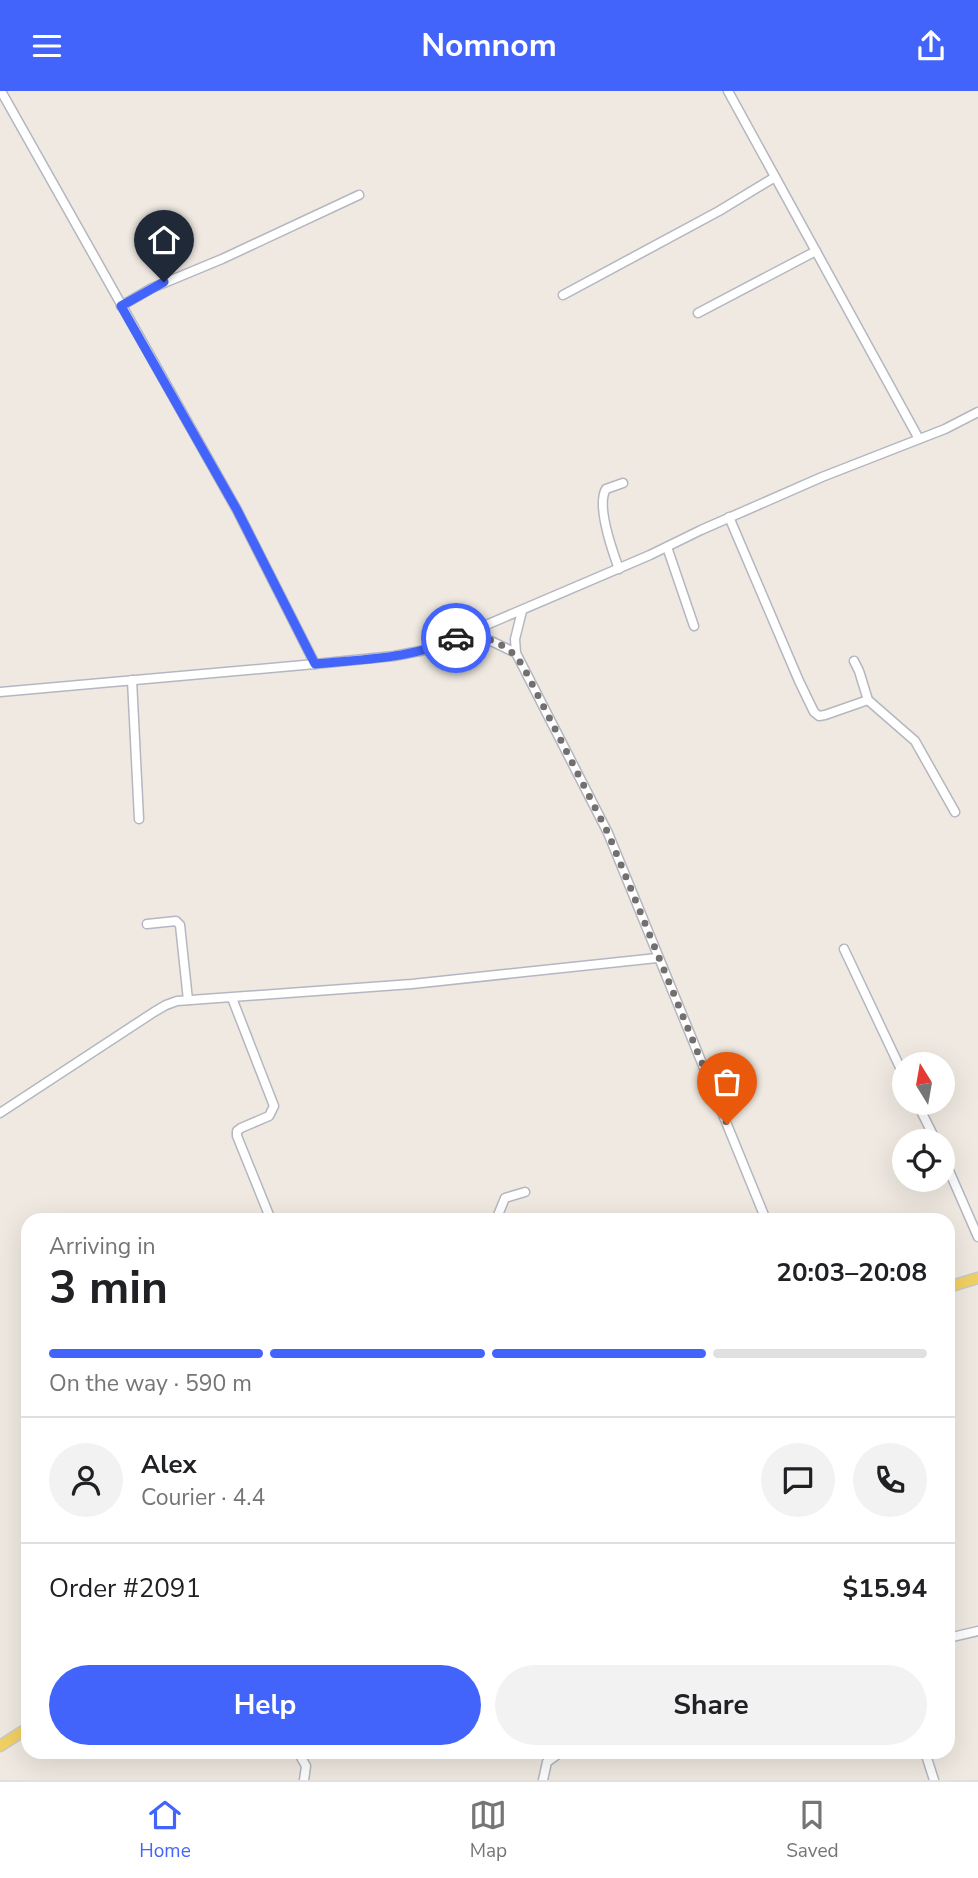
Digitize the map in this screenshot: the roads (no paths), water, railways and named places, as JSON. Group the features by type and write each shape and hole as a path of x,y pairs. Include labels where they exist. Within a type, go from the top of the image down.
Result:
{"main road":[{"path":"955,1285 978,1278"},
{"path":"0,1746 21,1732"}],"street":[{"path":"1,91 237,510 315,664"},
{"path":"728,91 919,439"},
{"path":"563,295 719,211 775,177"},
{"path":"121,306 152,288 222,259 359,195"},
{"path":"698,313 816,251"},
{"path":"0,692 315,664 394,656 430,649 619,569 729,517 978,412"},
{"path":"619,569 605,520 603,496 607,489 623,483"},
{"path":"729,517 814,712 820,716 825,715 868,700"},
{"path":"667,547 694,626"},
{"path":"522,611 515,639 516,653 608,833 763,1213"},
{"path":"470,631 516,653"},
{"path":"854,661 868,700 913,739 955,812"},
{"path":"132,680 139,819"},
{"path":"147,924 176,921 180,925 188,1000"},
{"path":"844,949 893,1052"},
{"path":"0,1113 166,1005 188,1000 412,984 657,958"},
{"path":"232,998 274,1106 269,1116 237,1131 268,1213"},
{"path":"955,1184 978,1237"},
{"path":"499,1213 505,1198 524,1192"},
{"path":"955,1636 978,1631"},
{"path":"302,1759 306,1766 304,1780"},
{"path":"543,1780 547,1759"},
{"path":"927,1759 934,1780"}]}
